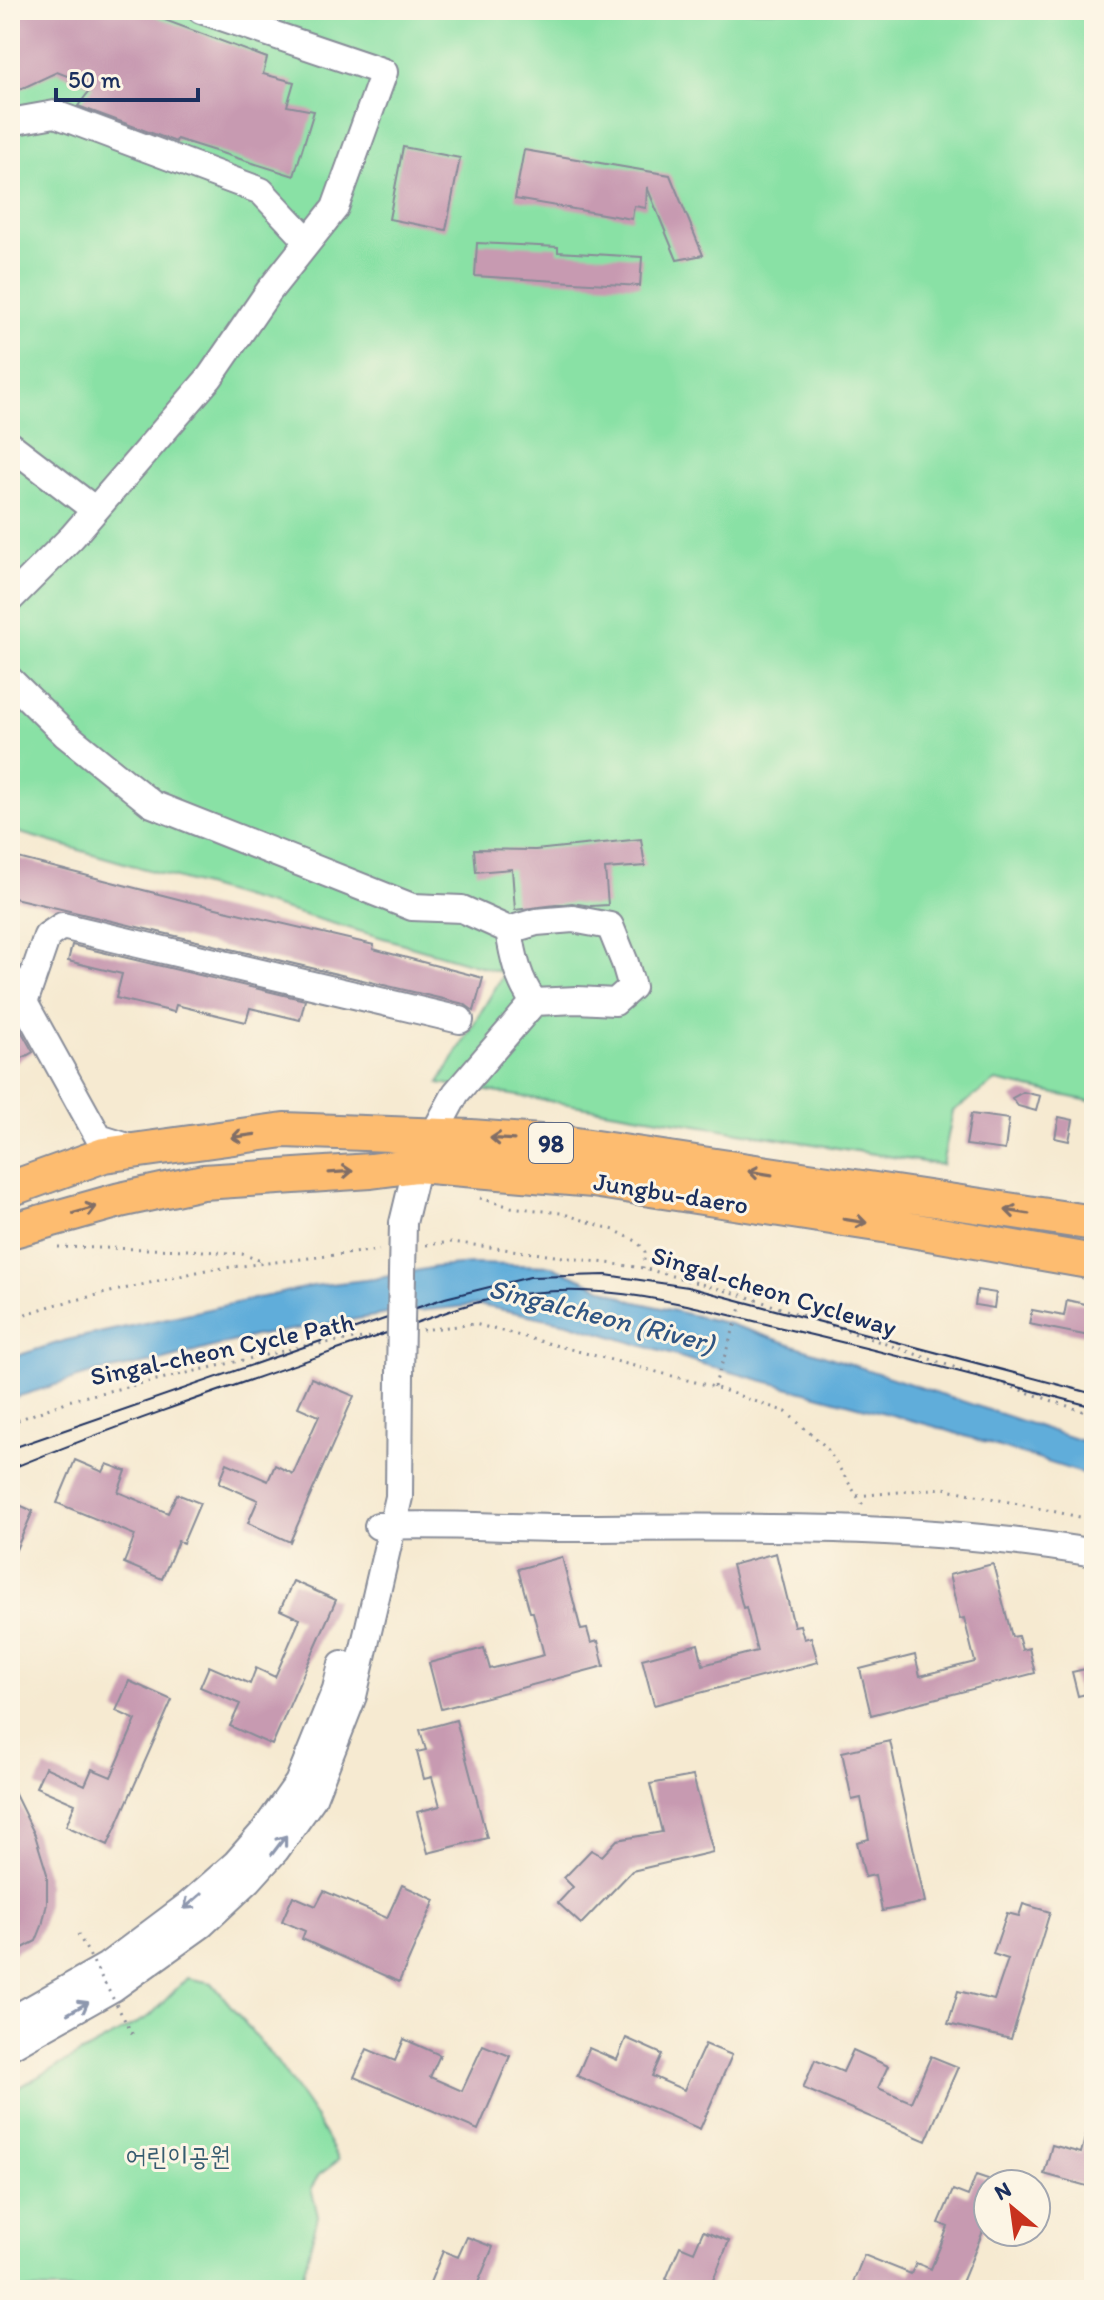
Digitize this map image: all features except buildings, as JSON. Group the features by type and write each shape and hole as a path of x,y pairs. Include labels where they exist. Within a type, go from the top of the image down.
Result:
{"main road":[{"name":"Jungbu-daero","path":"10,1189 104,1155 284,1130 569,1144 1094,1223"},
{"name":"Jungbu-daero","path":"10,1231 120,1200 203,1182 417,1165 593,1180 883,1225 1094,1262"}],"street":[{"path":"10,599 72,537 210,377 269,291 335,208 384,72 201,10"},
{"path":"10,122 55,114 261,191 308,241"},
{"path":"10,445 95,510"},
{"path":"10,680 65,734 152,804 412,907 462,909 509,930 536,922 573,919 610,926 632,987 615,1002 534,1002 456,1093 417,1165 403,1223 399,1497 384,1526 336,1689 298,1783 264,1831 236,1863 187,1906 107,1966 10,2021"},
{"path":"17,1007 47,936 62,926 460,1020"},
{"path":"509,930 513,957 524,988 534,1002"},
{"path":"10,977 17,1007 99,1138 139,1150"},
{"path":"64,1169 99,1138"},
{"path":"384,1526 847,1529 1038,1544 1094,1553"},
{"path":"10,2046 113,1988 201,1925 276,1850 313,1798 353,1696 384,1526"}],"path":[{"path":"477,1197 511,1207 561,1213 614,1230 638,1242 645,1252 643,1268"},
{"name":"Singal-cheon Cycleway","path":"421,1246 452,1242 643,1268 745,1296 1094,1415"},
{"path":"57,1247 190,1250 242,1254 265,1263"},
{"path":"10,1319 54,1305 206,1270 390,1249"},
{"path":"714,1387 745,1296"},
{"path":"414,1331 475,1324 714,1387 786,1412 826,1447 866,1510"},
{"name":"Singal-cheon Cycle Path","path":"10,1423 74,1399 309,1345 384,1335"},
{"path":"857,1496 943,1488 1094,1520"},
{"path":"78,1934 135,2039"}],"green space":[{"path":"10,10 1094,10 1094,1102 996,1081 953,1111 942,1165 439,1083 504,973 10,830"},
{"name":"어린이공원","path":"187,1978 212,1983 277,2062 315,2117 339,2160 319,2175 311,2188 318,2216 299,2290 10,2290 10,2092 150,2016"}],"water":[{"name":"Singalcheon (River)","path":"473,1264 552,1266 632,1301 730,1324 1094,1445 1094,1477 933,1426 716,1368 568,1323 478,1305 387,1314 254,1336 164,1360 94,1373 10,1399 10,1358 67,1340 313,1286"}],"tram line":[{"path":"10,1449 445,1298 530,1277 606,1275 688,1287 1094,1394"},
{"path":"10,1469 177,1406 458,1308 546,1291 588,1291 671,1302 1094,1407"}]}
